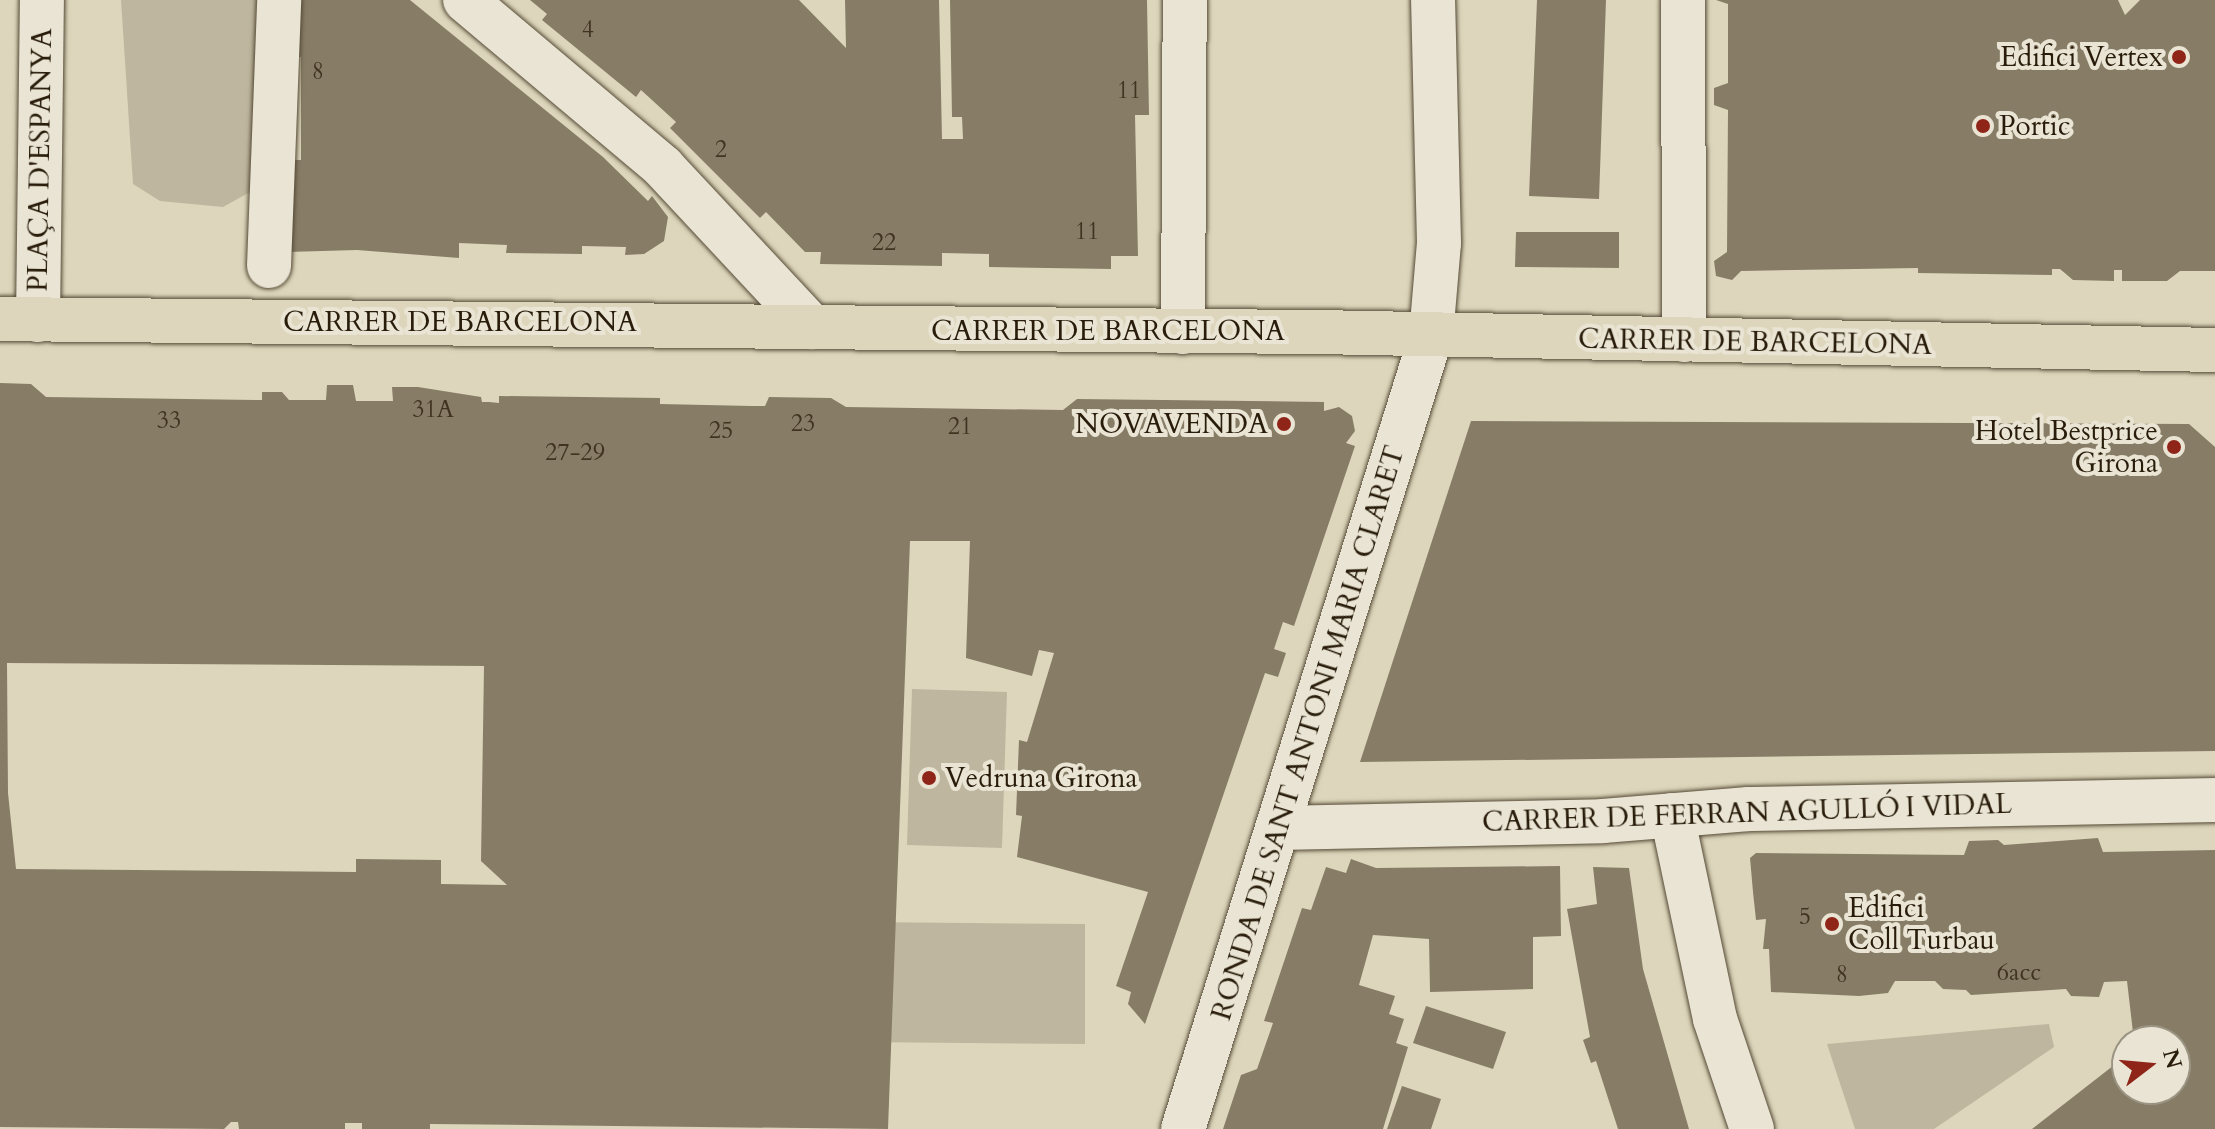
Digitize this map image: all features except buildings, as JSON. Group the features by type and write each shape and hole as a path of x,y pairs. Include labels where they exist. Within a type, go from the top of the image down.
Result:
{"main road":[{"name":"CARRER DE BARCELONA","path":"19,319 1183,332 2215,350"}],"street":[{"name":"PLAÇA D'ESPANYA","path":"19,319 42,0"},
{"path":"269,266 279,0"},
{"path":"465,0 663,167 812,327"},
{"path":"1183,332 1185,0"},
{"name":"RONDA DE SANT ANTONI MARIA CLARET","path":"1183,1129 1431,336 1439,243 1433,0"},
{"path":"1683,0 1684,340"},
{"name":"CARRER DE FERRAN AGULLÓ I VIDAL","path":"1278,828 2215,800"},
{"path":"1672,815 1715,1019 1752,1129"}],"shaded area":[{"path":"121,0 257,0 259,187 223,207 160,201 133,184"},
{"path":"912,689 1007,692 1002,848 907,845"},
{"path":"862,922 1085,924 1085,1044 862,1042"},
{"path":"2049,1024 2054,1047 1934,1129 1855,1129 1827,1044"}],"place":[{"name":"Edifici Vertex","path":"2179,57"},
{"name":"Portic","path":"1983,126"},
{"name":"NOVAVENDA","path":"1284,424"},
{"name":"Hotel Bestprice Girona","path":"2174,447"},
{"name":"Vedruna Girona","path":"929,778"},
{"name":"Edifici Coll Turbau","path":"1832,924"}]}
